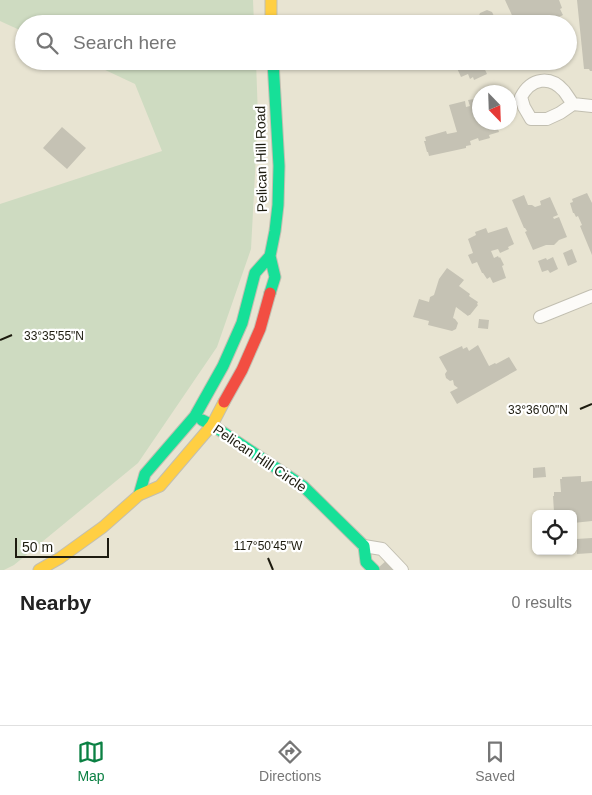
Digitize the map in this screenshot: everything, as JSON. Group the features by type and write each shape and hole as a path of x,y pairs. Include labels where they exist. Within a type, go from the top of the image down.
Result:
{"street":[{"path":"271,0 271,15"},
{"name":"Pelican Hill Road","path":"39,570 60,558 103,527 139,495 160,486 212,425 242,370 260,329 275,278 270,256 278,205 279,166 274,70"},
{"path":"573,104 592,106"},
{"name":"Pelican Hill Road","path":"139,495 145,474 195,416 223,366 242,323 255,273 270,256"},
{"path":"540,317 592,296"},
{"name":"Pelican Hill Circle","path":"195,416 212,425 303,486 364,546 382,549 402,570"},
{"name":"Pelican Hill Circle","path":"364,546 366,562 374,570"}],"green space":[{"path":"0,0 253,0 254,15 15,15 15,28 0,21"},
{"path":"105,70 256,70 258,117 251,249 217,347 138,463 14,565 0,570 0,204 162,151 135,84"}],"building":[{"path":"505,0 559,0 563,15 512,15"},
{"path":"577,0 592,0 592,71 584,69"},
{"path":"487,10 494,15 479,15"},
{"path":"458,70 485,70 487,74 474,80 473,77 470,79 468,74 461,77"},
{"path":"472,99 472,130 498,130 499,132 489,135 490,138 479,141 478,138 470,141 471,145 466,146 466,148 429,156 424,141 426,141 425,137 446,131 447,134 457,132 449,105 465,101 466,107 470,106 468,100"},
{"path":"62,127 86,148 67,169 43,148"},
{"path":"587,193 592,203 592,255 580,226 582,225 578,216 576,217 573,213 570,203 573,202 572,199"},
{"path":"524,195 528,205 535,207 541,205 540,201 550,197 558,215 553,217 554,219 559,217 567,237 559,240 554,245 546,245 533,250 525,232 527,231 512,200"},
{"path":"507,227 514,244 508,247 509,249 500,253 498,249 491,251 494,258 500,257 504,265 502,266 506,278 493,283 490,277 487,279 482,273 477,262 472,264 468,255 473,253 468,239 476,235 475,232 486,228 488,233"},
{"path":"572,249 577,262 568,266 563,253"},
{"path":"553,257 558,269 550,273 548,270 542,272 538,261"},
{"path":"447,268 464,280 459,286 478,302 478,305 468,316 456,307 453,318 458,323 456,329 452,331 428,325 429,321 413,317 419,299 429,302 430,297 434,295 439,279"},
{"path":"479,319 489,320 488,329 478,328"},
{"path":"478,345 489,366 509,357 517,370 457,404 450,392 458,388 454,385 453,380 450,381 446,378 445,374 447,371 439,357 462,346 463,349 467,347 469,351"},
{"path":"545,467 546,477 533,478 533,468"},
{"path":"581,476 581,482 592,481 592,521 577,523 577,510 554,510 553,496 554,492 561,492 560,479 562,477"},
{"path":"592,538 592,553 577,554 577,539"},
{"path":"387,560 394,569 380,570 378,568"}],"traffic: fast":[{"path":"270,293 275,277 270,256 278,205 279,166 274,70"},
{"path":"139,495 145,474 195,416 223,366 242,323 255,273 270,256"},
{"path":"202,420 303,486 364,546 366,562 374,570"}],"traffic: slow":[{"path":"271,0 271,15"},
{"path":"39,570 60,558 103,527 139,495 160,486 212,425 224,402"}],"traffic: jam":[{"path":"224,402 242,370 260,329 270,293"}]}
